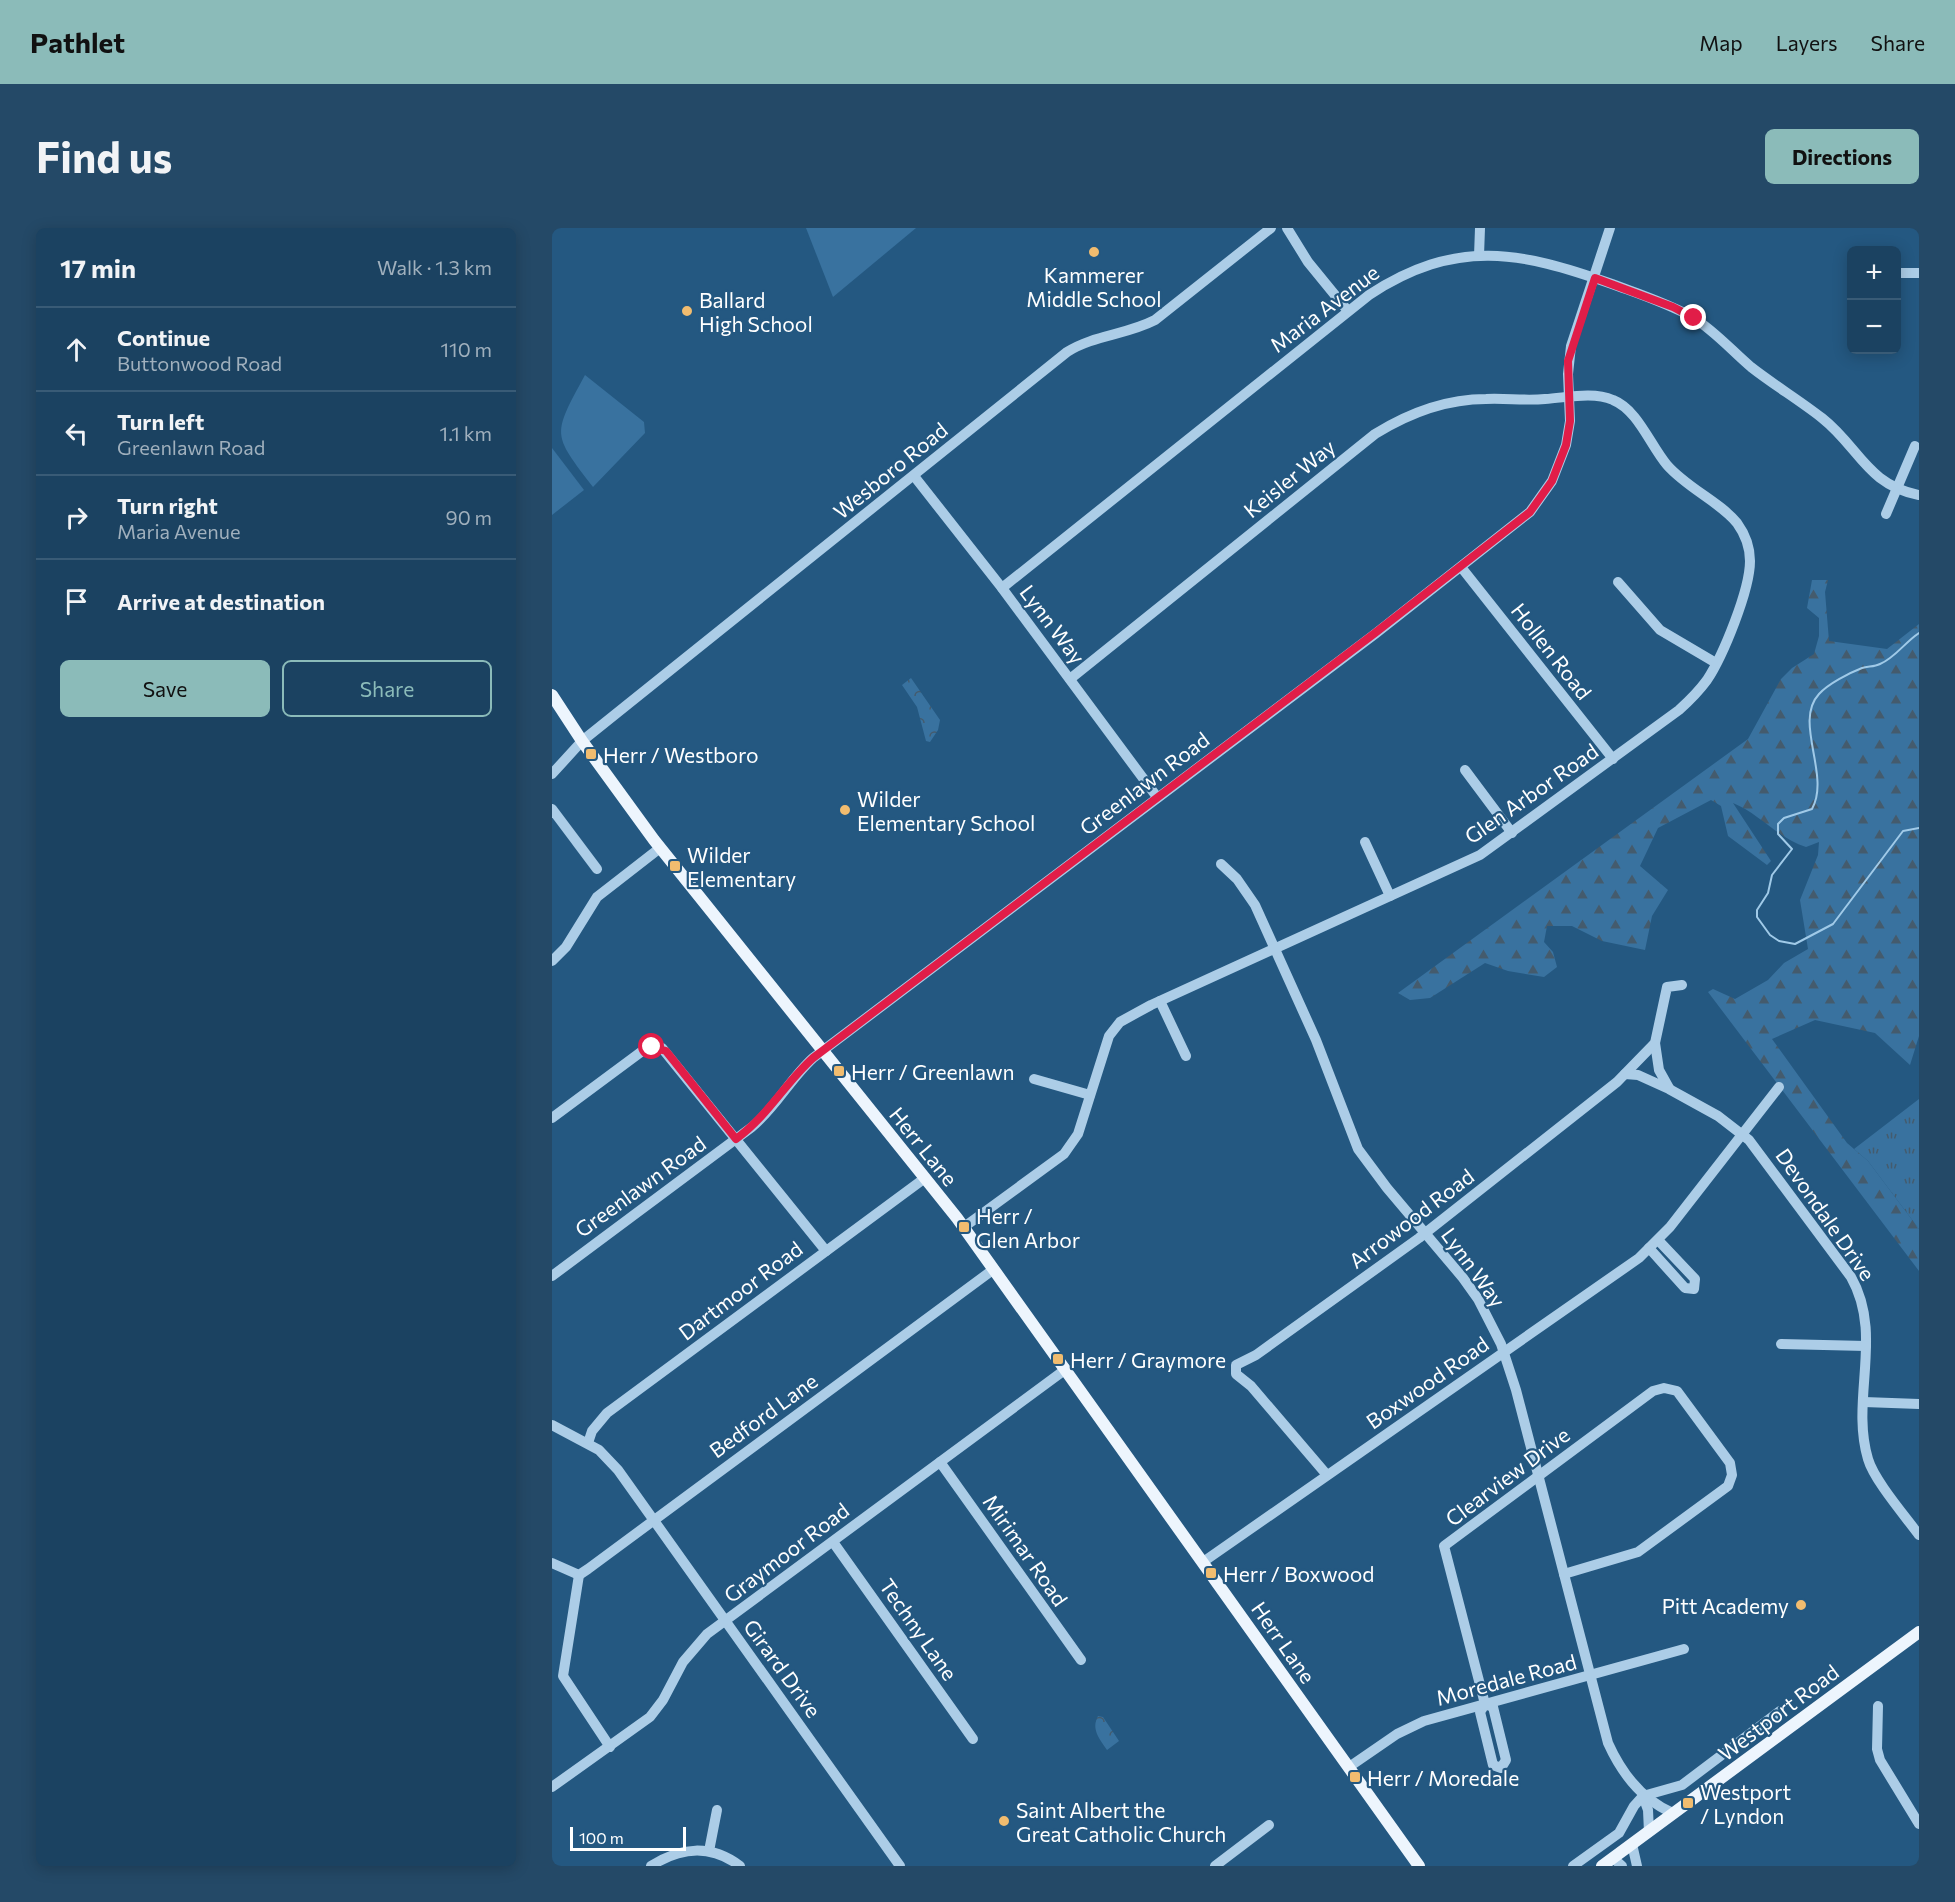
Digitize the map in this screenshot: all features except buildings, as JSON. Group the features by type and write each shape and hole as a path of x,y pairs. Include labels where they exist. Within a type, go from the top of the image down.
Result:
{"main road":[{"name":"Herr Lane","path":"552,695 582,741 660,848 964,1227 1419,1866"},
{"name":"Westport Road","path":"1602,1866 1618,1862 1632,1844 1919,1632"}],"street":[{"name":"Wesboro Road","path":"552,774 582,741 1066,352 1091,339 1140,328 1155,320 1271,228"},
{"path":"1287,228 1313,268 1348,311"},
{"path":"1479,256 1480,228"},
{"name":"Greenlawn Road","path":"552,1276 760,1120 800,1070 824,1050 1517,524 1542,498 1561,463 1566,445 1570,398 1568,361 1571,346 1610,228"},
{"name":"Maria Avenue","path":"1002,588 1377,290 1402,276 1451,260 1479,256 1526,257 1595,278 1666,304 1694,318 1751,366 1827,422 1872,474 1897,488 1919,495"},
{"path":"1901,273 1919,273"},
{"name":"Glen Arbor Road","path":"964,1227 1069,1149 1078,1134 1112,1031 1130,1015 1480,855 1679,710 1696,694 1716,663 1749,574 1749,552 1743,532 1728,514 1694,490 1666,464 1627,409 1603,397 1570,398"},
{"name":"Keisler Way","path":"1070,679 1356,448 1396,421 1420,411 1468,399 1570,398"},
{"path":"1886,514 1915,446"},
{"name":"Lynn Way","path":"914,476 1002,588 1157,797"},
{"name":"Hollen Road","path":"1461,567 1613,759"},
{"path":"1618,582 1660,630 1716,663"},
{"path":"1465,770 1512,833"},
{"path":"552,808 597,868"},
{"path":"1365,842 1390,896"},
{"path":"552,961 566,947 597,897 660,848"},
{"name":"Lynn Way","path":"1221,864 1248,892 1316,1040 1358,1149 1478,1299 1504,1352 1608,1743 1617,1761 1643,1796 1648,1810 1649,1832"},
{"path":"1669,1089 1659,1070 1655,1043 1665,990 1669,985 1682,986"},
{"path":"1160,1001 1186,1056"},
{"name":"Arrowood Road","path":"1327,1476 1251,1386 1236,1374 1236,1365 1256,1355 1425,1232 1625,1074 1655,1043"},
{"path":"552,1118 645,1049 657,1046 666,1051 826,1251"},
{"name":"Devondale Drive","path":"1625,1074 1638,1075 1669,1089 1718,1116 1743,1135 1770,1166 1851,1277 1864,1307 1865,1445 1871,1467 1919,1535"},
{"path":"1034,1079 1090,1095"},
{"name":"Boxwood Road","path":"1203,1562 1626,1268 1658,1240 1779,1088"},
{"name":"Dartmoor Road","path":"588,1443 592,1431 608,1413 925,1178"},
{"path":"1649,1248 1685,1288 1694,1289 1695,1279 1658,1240"},
{"name":"Bedford Lane","path":"579,1575 994,1269"},
{"path":"1781,1344 1866,1346"},
{"name":"Graymoor Road","path":"552,1786 650,1718 694,1647 725,1621 1066,1369"},
{"name":"Clearview Drive","path":"1485,1704 1444,1546 1653,1391 1668,1388 1684,1398 1730,1462 1731,1482 1722,1492 1638,1552 1564,1574"},
{"path":"1864,1402 1919,1404"},
{"name":"Girard Drive","path":"552,1425 588,1443 609,1459 900,1866"},
{"name":"Mirimar Road","path":"940,1462 1081,1660"},
{"name":"Techny Lane","path":"833,1542 973,1739"},
{"path":"552,1563 579,1575 563,1676 610,1747"},
{"name":"Moredale Road","path":"1348,1767 1413,1726 1684,1649"},
{"path":"1485,1704 1493,1707 1506,1760 1501,1768 1495,1767 1490,1754 1480,1712 1485,1704"},
{"path":"1878,1706 1877,1749 1880,1760 1919,1824"},
{"path":"1573,1866 1619,1833 1634,1806 1643,1796 1682,1785 1780,1711"},
{"name":"Lynn Way","path":"1643,1796 1673,1813"},
{"path":"709,1851 717,1810"},
{"path":"1215,1866 1269,1825"},
{"path":"1632,1844 1637,1866"},
{"path":"651,1866 678,1852 709,1851 724,1856 740,1866"}],"green space":[{"path":"806,228 916,228 833,297"},
{"path":"585,375 644,422 645,433 593,487 570,455 561,434 562,423"},
{"path":"552,448 584,490 552,515"},
{"path":"1812,580 1828,580 1825,592 1829,641 1887,649 1919,624 1919,1036 1910,1065 1875,1033 1815,1020 1772,1039 1847,1143 1868,1161 1919,1229 1919,1271 1708,992 1713,989 1735,999 1768,980 1784,963 1808,949 1800,900 1818,855 1819,842 1806,847 1796,843 1733,803 1771,861 1767,865 1728,836 1721,806 1711,800 1658,828 1640,866 1668,890 1652,916 1645,950 1602,941 1572,926 1547,926 1544,942 1553,952 1557,967 1544,977 1508,971 1485,963 1430,998 1410,1000 1398,993 1748,739 1781,679 1792,668 1814,654 1819,636 1819,618 1807,608"},
{"path":"911,678 940,720 938,730 930,742 926,741 917,707 902,685"},
{"path":"1919,1099 1919,1229 1868,1161 1854,1149"},
{"path":"1098,1716 1103,1717 1119,1741 1107,1750 1096,1729"}],"waterway":[{"path":"1919,633 1885,661 1876,666 1862,668 1833,683 1819,694 1812,706 1810,734 1816,765 1817,795 1812,809 1784,818 1778,824 1778,834 1792,849 1772,875 1768,893 1757,910 1757,917 1770,935 1779,941 1795,944 1833,924 1903,831 1919,828"}],"place":[{"name":"Kammerer Middle School","path":"1094,252"},
{"name":"Ballard High School","path":"687,311"},
{"name":"Herr / Westboro","path":"591,754"},
{"name":"Wilder Elementary School","path":"845,810"},
{"name":"Wilder Elementary","path":"675,866"},
{"name":"Herr / Greenlawn","path":"839,1071"},
{"name":"Herr / Glen Arbor","path":"964,1227"},
{"name":"Herr / Graymore","path":"1058,1359"},
{"name":"Herr / Boxwood","path":"1211,1573"},
{"name":"Pitt Academy","path":"1801,1605"},
{"name":"Herr / Moredale","path":"1355,1777"},
{"name":"Westport / Lyndon","path":"1688,1803"},
{"name":"Saint Albert the Great Catholic Church","path":"1004,1821"}],"route":[{"path":"652,1047 657,1046 666,1051 736,1139 752,1128 772,1107 791,1080 813,1058 1375,633 1530,512 1542,498 1561,463 1570,421 1568,361 1595,278 1659,301 1694,318"}]}
